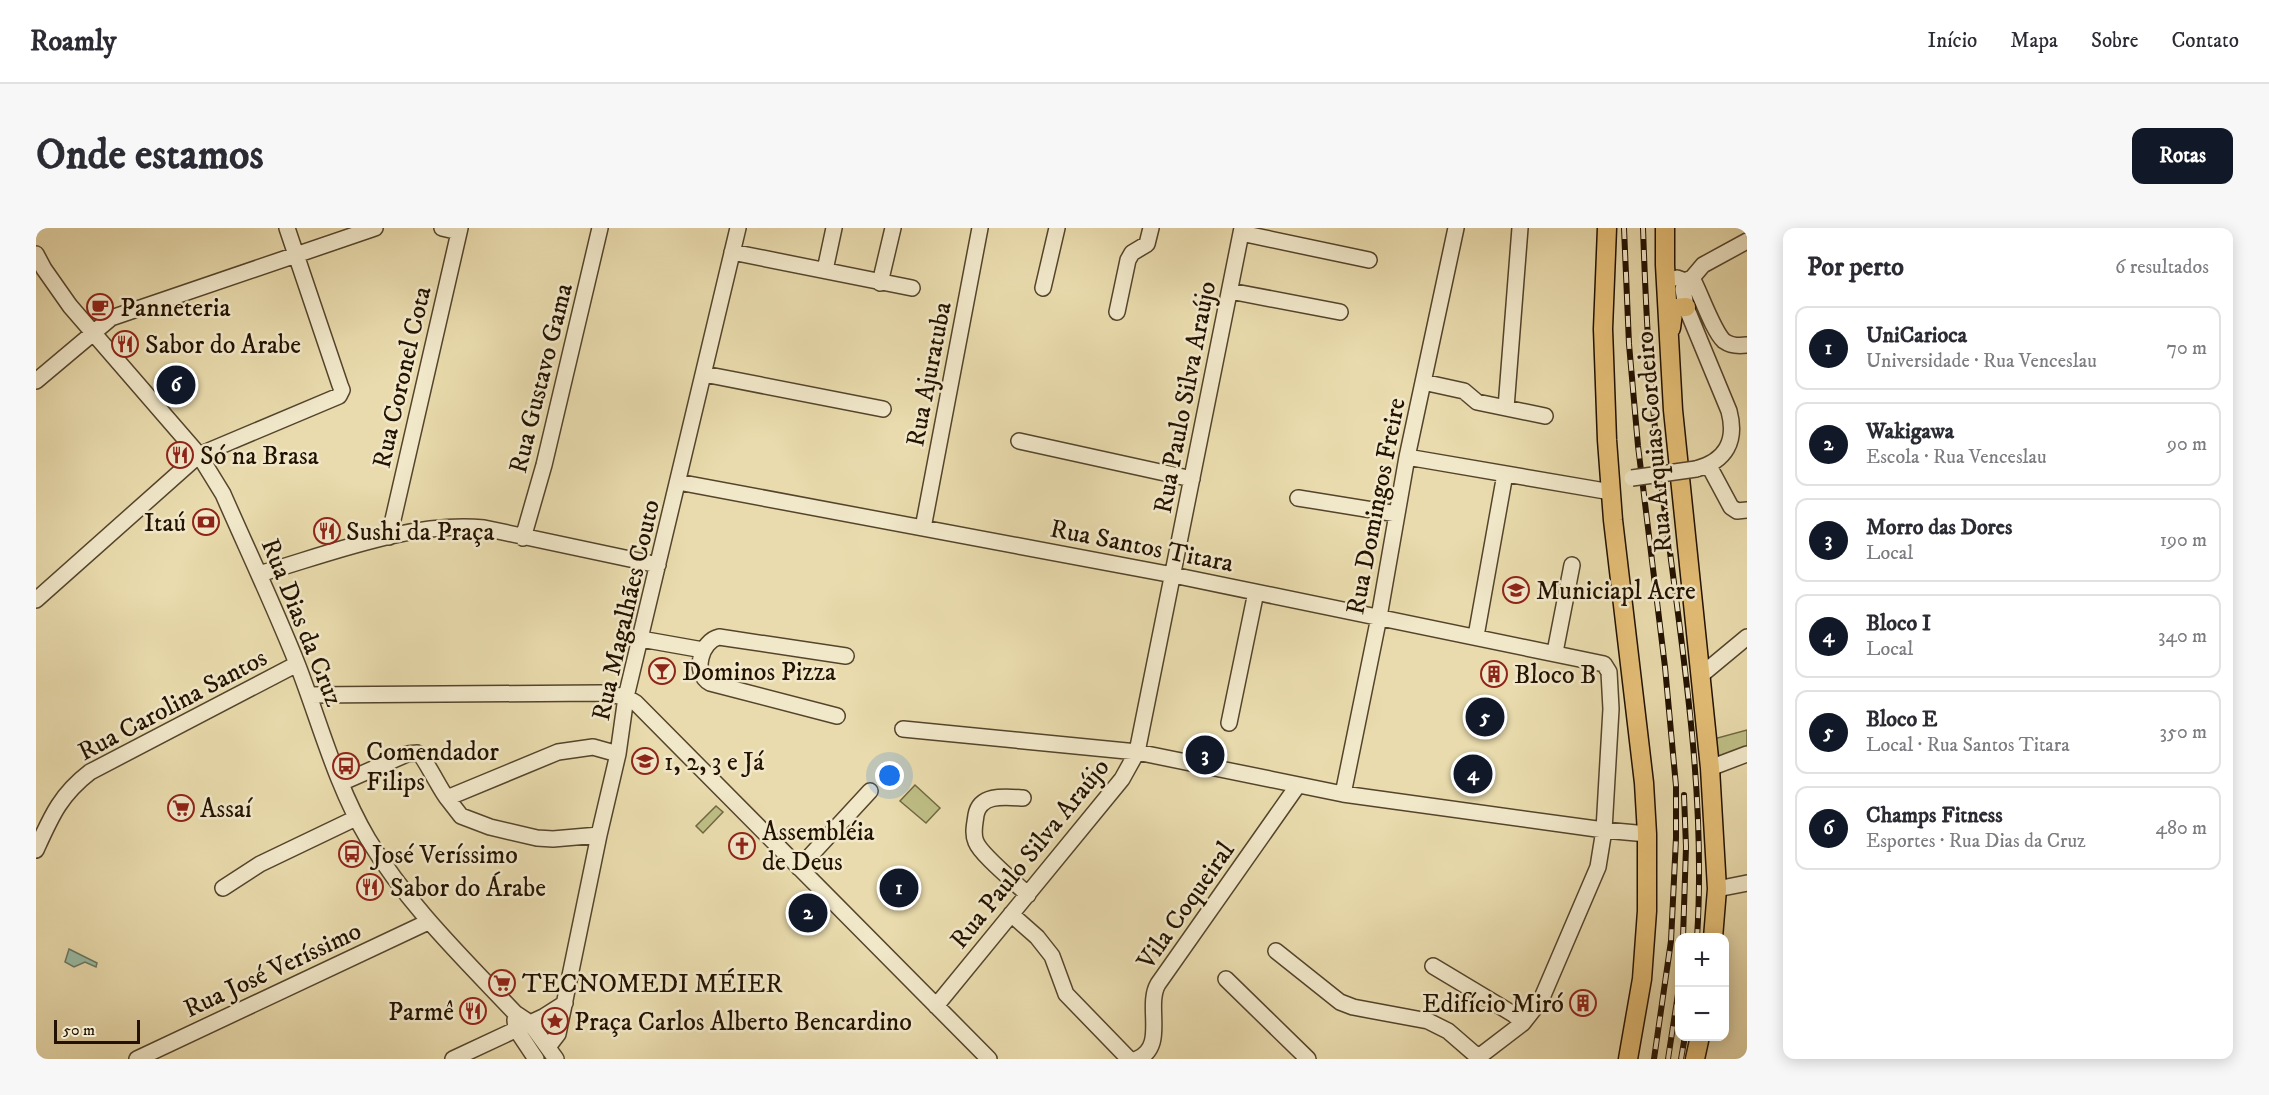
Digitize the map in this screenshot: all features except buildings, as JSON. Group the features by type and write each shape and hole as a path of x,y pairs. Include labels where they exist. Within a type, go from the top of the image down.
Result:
{"main road":[{"path":"1607,228 1603,351 1607,440 1619,579 1644,783 1647,834 1647,911 1642,979 1628,1059"},
{"name":"Rua Arquias Cordeiro","path":"1665,228 1669,348 1677,450 1710,768 1717,889 1713,933"},
{"path":"1669,348 1673,313 1676,308 1686,307"},
{"path":"1695,1059 1699,1041"}],"street":[{"path":"36,600 199,455 339,396 342,390 287,228"},
{"path":"36,381 92,332 116,315 375,228"},
{"path":"442,228 460,230"},
{"name":"Rua Gustavo Gama","path":"523,538 547,453 600,228"},
{"name":"Rua Magalhães Couto","path":"552,1053 565,1003 618,754 626,697 738,228"},
{"path":"825,270 834,228"},
{"path":"880,284 892,228"},
{"name":"Rua Ajuratuba","path":"923,528 980,228"},
{"path":"1043,288 1057,228"},
{"path":"1117,312 1128,260 1132,254 1147,244 1151,228"},
{"name":"Rua Domingos Freire","path":"1343,794 1379,617 1407,458 1456,228"},
{"path":"1506,408 1520,228"},
{"name":"Rua Coronel Cota","path":"389,537 460,230"},
{"path":"1242,231 1369,260"},
{"name":"Rua Paulo Silva Araújo","path":"936,1006 1122,779 1137,752 1242,231"},
{"path":"1407,458 1505,474 1611,487 1632,478 1703,468 1725,453 1731,437 1731,419 1686,307 1683,289 1702,265 1747,241"},
{"path":"732,252 825,270 880,284 912,288"},
{"name":"Rua Dias da Cruz","path":"36,254 70,306 199,455 223,494 297,664 356,818 403,891 428,922 514,1013 523,1026 552,1053"},
{"path":"1665,265 1677,278 1689,279"},
{"path":"1689,279 1725,341 1734,345 1747,345"},
{"path":"1230,291 1340,312"},
{"path":"704,374 883,409"},
{"path":"1423,382 1464,391 1477,402 1545,416"},
{"path":"1019,441 1192,479"},
{"path":"1703,468 1731,507 1737,511 1747,510"},
{"path":"1476,636 1505,474"},
{"name":"Rua Santos Titara","path":"678,482 1173,574 1596,660 1604,664 1609,672 1610,685 1604,830"},
{"path":"1298,498 1397,514"},
{"path":"259,574 389,537 466,527 484,528 658,565"},
{"path":"1555,652 1572,565"},
{"path":"1229,723 1256,592"},
{"path":"837,716 710,683 701,676 700,669 708,642 714,638 725,637 846,656"},
{"path":"1700,676 1747,637"},
{"path":"641,639 704,650"},
{"name":"Rua Carolina Santos","path":"36,850 60,801 72,786 90,772 297,664"},
{"path":"309,695 614,693 626,697 636,703 989,1059"},
{"path":"903,729 1137,752 1343,794 1647,834"},
{"path":"447,798 558,752 593,747 618,754"},
{"path":"341,783 390,760 417,753 423,757 437,785 461,816 499,830 537,838 599,835"},
{"path":"1710,768 1747,754"},
{"name":"Vila Coqueiral","path":"1137,1059 1146,1053 1154,1039 1152,999 1158,984 1298,785"},
{"path":"799,868 870,791"},
{"path":"1023,798 997,797 983,803 977,808 973,831 976,843 982,852 1028,895"},
{"path":"223,888 260,864 356,818"},
{"path":"36,832 49,822"},
{"path":"1276,951 1340,1002 1353,1007 1439,1025 1477,1058 1523,1023 1541,1000 1598,867 1604,830"},
{"path":"1717,889 1747,883"},
{"path":"1011,914 1037,937 1052,956 1066,994 1129,1059"},
{"name":"Rua José Veríssimo","path":"137,1059 428,922"},
{"path":"1433,966 1513,1014 1523,1023"},
{"path":"1226,979 1308,1059"},
{"path":"453,1059 565,1003"},
{"name":"Rua Dias da Cruz","path":"523,1026 536,1059"}],"green space":[{"path":"1747,730 1747,751 1713,762 1710,740"},
{"path":"915,785 940,808 926,823 900,801"},
{"path":"716,806 723,812 703,833 696,826"}],"shaded area":[{"path":"69,949 97,963 96,967 85,962 74,967 65,962"}],"railway":[{"path":"1624,228 1629,344 1638,446 1665,667 1676,786 1671,941 1654,1059"},
{"path":"1643,228 1654,418 1695,766 1699,880 1697,933"},
{"path":"1683,933 1686,847 1684,795"},
{"path":"1668,1059 1679,987"},
{"path":"1681,1059 1684,1041"}],"place":[{"name":"Panneteria","path":"100,307"},
{"name":"Sabor do Arabe","path":"125,344"},
{"name":"Champs Fitness","path":"176,385"},
{"name":"Só na Brasa","path":"180,455"},
{"name":"Itaú","path":"206,522"},
{"name":"Sushi da Praça","path":"327,531"},
{"name":"Municiapl Acre","path":"1516,590"},
{"name":"Dominos Pizza","path":"662,671"},
{"name":"Bloco B","path":"1494,674"},
{"name":"Bloco E","path":"1485,717"},
{"name":"Morro das Dores","path":"1205,755"},
{"name":"1, 2, 3 e Já","path":"645,761"},
{"name":"Comendador Filips","path":"346,766"},
{"name":"Bloco I","path":"1473,774"},
{"name":"Assaí","path":"181,808"},
{"name":"Assembléia de Deus","path":"742,846"},
{"name":"José Veríssimo","path":"352,854"},
{"name":"Sabor do Árabe","path":"370,887"},
{"name":"UniCarioca","path":"899,888"},
{"name":"Wakigawa","path":"808,913"},
{"name":"TECNOMEDI MÉIER","path":"502,983"},
{"name":"Edifício Miró","path":"1583,1003"},
{"name":"Parmê","path":"473,1011"},
{"name":"Praça Carlos Alberto Bencardino","path":"555,1021"}]}
